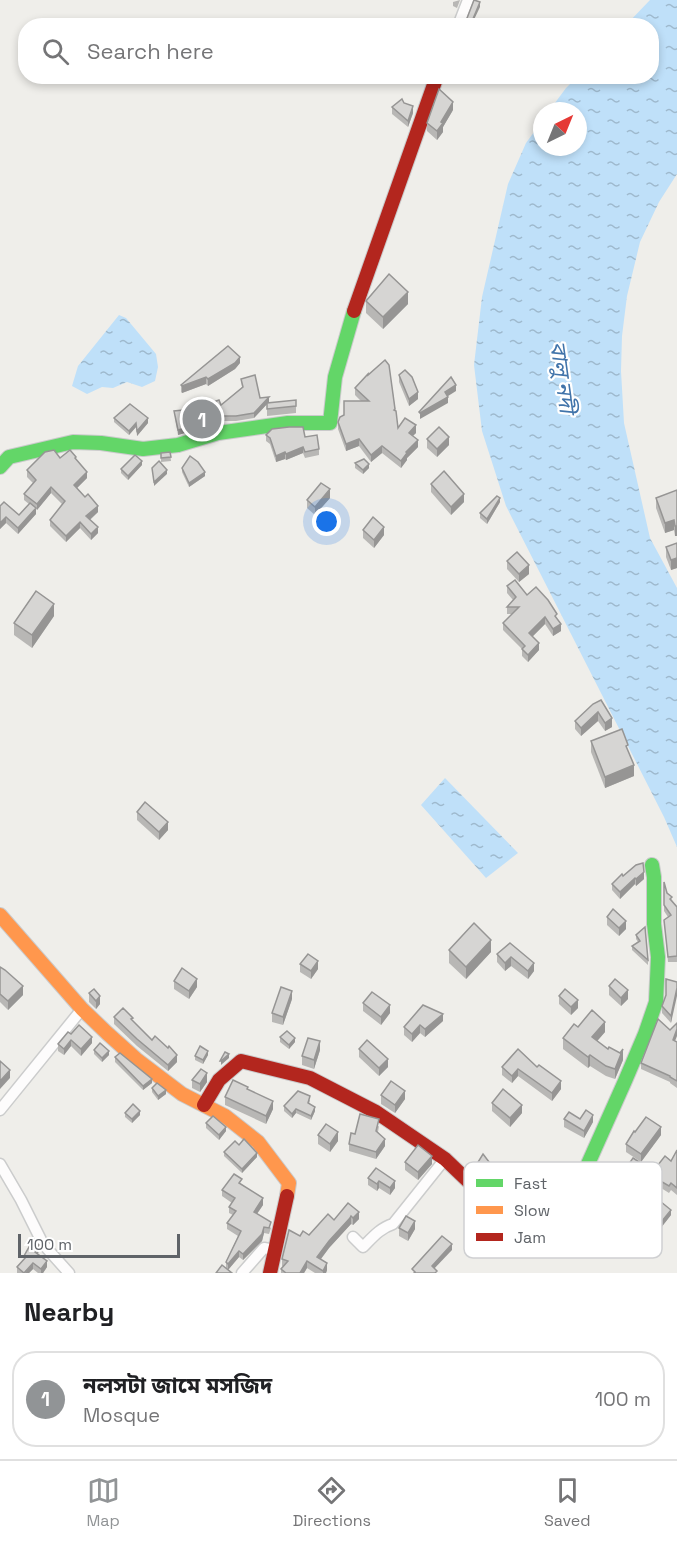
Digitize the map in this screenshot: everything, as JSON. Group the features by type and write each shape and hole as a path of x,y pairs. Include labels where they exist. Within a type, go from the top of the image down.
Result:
{"street":[{"path":"461,18 468,0"},
{"path":"0,467 9,457 73,442 143,449 178,445 218,433 288,423 330,423 335,377 356,304 434,84"},
{"path":"589,1162 625,1082 656,1002 658,957 654,924 652,865"},
{"path":"0,915 82,1009 136,1059 182,1094 225,1116 258,1142 289,1183 270,1273"},
{"path":"0,1110 82,1009"},
{"path":"204,1105 219,1080 241,1061 310,1078 376,1112 445,1159 464,1177"},
{"path":"353,1237 363,1247 379,1231 393,1224 445,1159"},
{"path":"0,1164 43,1244 69,1273"},
{"path":"242,1273 264,1248 275,1250"}],"water":[{"name":"বালু নদী","path":"650,0 677,0 677,174 659,202 640,242 627,296 621,371 624,423 650,538 677,588 677,847 664,817 506,506 482,431 474,365 482,297 508,184 526,143 533,133 533,156 587,156 587,102 556,102 570,84 659,84 659,18 633,18"},
{"path":"119,315 126,318 156,354 158,367 155,381 142,387 127,382 113,388 102,387 87,394 72,386 78,366"},
{"path":"445,778 518,853 486,878 421,805"}],"building":[{"path":"474,0 480,2 473,18 467,18"},
{"path":"439,89 453,102 437,131 427,123"},
{"path":"402,99 404,103 413,106 408,121 392,107"},
{"path":"389,274 408,292 383,317 366,301"},
{"path":"228,346 240,357 235,363 208,379 206,377 181,385"},
{"path":"385,360 389,365 398,428 405,418 416,425 409,433 418,440 401,461 382,446 371,455 359,439 346,444 338,422 344,415 344,401 369,401 355,388"},
{"path":"405,370 412,377 418,392 409,399 399,375"},
{"path":"255,375 260,398 269,397 254,413 214,416 215,419 178,430 174,411 183,410 184,419 208,414 203,406 219,400 221,405 243,387 241,379"},
{"path":"451,377 456,385 445,392 448,397 420,413 419,412"},
{"path":"296,400 296,406 267,409 267,403"},
{"path":"130,404 148,418 137,431 136,423 129,431 114,418"},
{"path":"303,427 305,437 317,435 319,449 305,452 303,447 276,456 270,438 266,435 272,429"},
{"path":"439,427 449,437 437,449 427,439"},
{"path":"54,450 60,458 70,450 87,472 74,485 85,497 88,494 98,506 86,516 98,527 91,534 80,522 66,536 50,520 65,501 51,487 37,504 24,494 36,480 27,470 45,452"},
{"path":"170,452 171,457 161,458 161,453"},
{"path":"135,455 142,461 128,476 121,469"},
{"path":"190,456 205,472 189,483 182,468"},
{"path":"364,459 369,464 363,470 355,463"},
{"path":"159,461 167,470 154,482 152,468"},
{"path":"444,471 464,494 451,507 431,484"},
{"path":"321,483 330,489 315,507 307,500"},
{"path":"677,490 677,526 675,526 674,520 665,523 656,498"},
{"path":"497,496 500,498 487,519 480,513"},
{"path":"4,502 19,515 30,503 36,508 18,528 6,517 0,523 0,506"},
{"path":"373,517 384,527 374,540 363,530"},
{"path":"677,543 677,558 671,560 666,547"},
{"path":"517,552 529,565 519,574 507,561"},
{"path":"515,580 527,595 536,587 548,600 561,624 553,629 545,617 529,633 539,643 528,655 522,649 525,646 503,623 519,607 507,607 516,597 507,586"},
{"path":"36,591 54,604 32,635 14,623"},
{"path":"601,700 612,718 605,723 598,712 581,728 575,721 593,704"},
{"path":"622,729 634,765 605,777 591,741"},
{"path":"145,802 168,822 159,832 137,812"},
{"path":"643,863 644,872 620,892 612,884 622,874 623,876 636,865"},
{"path":"664,882 667,893 672,897 670,899 677,907 677,956 668,957 664,920 671,915 664,905"},
{"path":"613,909 626,921 619,928 607,917"},
{"path":"474,923 491,940 466,967 449,950"},
{"path":"645,927 648,960 632,946 640,941 636,935"},
{"path":"510,943 534,963 528,971 511,957 505,963 497,954"},
{"path":"308,954 318,961 311,971 300,964"},
{"path":"0,967 23,986 8,1001 0,994"},
{"path":"182,968 197,979 189,991 174,981"},
{"path":"615,979 628,990 621,998 609,986"},
{"path":"666,979 677,982 671,1016 662,1006 666,995"},
{"path":"281,987 292,991 283,1017 272,1013"},
{"path":"94,989 100,996 96,1001 89,993"},
{"path":"565,989 578,1000 571,1007 559,996"},
{"path":"372,992 390,1005 381,1017 363,1003"},
{"path":"423,1005 443,1014 425,1029 420,1025 412,1034 404,1027"},
{"path":"123,1008 152,1040 155,1036 177,1055 168,1065 114,1017"},
{"path":"592,1010 605,1022 592,1037 608,1049 609,1047 620,1053 623,1049 615,1069 590,1055 588,1057 563,1038 574,1024 578,1027"},
{"path":"658,1019 670,1030 677,1023 673,1040 677,1042 677,1081 641,1063"},
{"path":"79,1025 92,1037 81,1049 71,1040 64,1049 58,1044 68,1032 71,1034"},
{"path":"287,1031 295,1038 289,1045 280,1037"},
{"path":"308,1038 320,1041 314,1060 302,1056"},
{"path":"367,1040 388,1059 379,1068 359,1049"},
{"path":"100,1043 109,1051 102,1058 94,1050"},
{"path":"200,1046 208,1051 203,1060 195,1056"},
{"path":"518,1049 537,1067 539,1065 561,1081 552,1093 518,1069 512,1076 502,1067"},
{"path":"225,1052 229,1054 220,1061"},
{"path":"120,1053 152,1079 143,1086 115,1057"},
{"path":"0,1061 10,1070 0,1081"},
{"path":"201,1069 207,1073 200,1084 192,1080"},
{"path":"233,1080 273,1101 266,1116 225,1097"},
{"path":"391,1081 405,1091 395,1105 381,1095"},
{"path":"157,1083 166,1090 158,1096 152,1088"},
{"path":"503,1089 522,1105 510,1118 492,1103"},
{"path":"298,1091 310,1096 308,1103 315,1107 311,1116 296,1109 292,1114 284,1106"},
{"path":"133,1104 140,1111 132,1119 125,1113"},
{"path":"586,1110 593,1115 584,1131 564,1119 569,1112 580,1119"},
{"path":"360,1114 379,1119 376,1131 385,1139 376,1152 349,1144 351,1133 355,1134"},
{"path":"213,1116 226,1127 219,1135 206,1123"},
{"path":"646,1117 661,1127 641,1154 626,1144"},
{"path":"326,1124 338,1132 330,1144 318,1135"},
{"path":"244,1139 257,1153 242,1169 224,1152 235,1141 239,1145"},
{"path":"418,1145 432,1156 418,1172 405,1162"},
{"path":"677,1150 677,1188 671,1183 669,1186 662,1182 660,1162 665,1156 671,1161"},
{"path":"483,1154 489,1162 478,1162"},
{"path":"376,1168 395,1181 390,1188 379,1181 377,1184 368,1178"},
{"path":"234,1174 242,1179 239,1183 263,1198 254,1212 271,1222 269,1228 264,1227 262,1234 243,1254 239,1251 228,1264 226,1262 241,1231 227,1223 236,1211 229,1207 235,1198 222,1190"},
{"path":"348,1203 359,1212 353,1218 351,1216 317,1257 327,1263 323,1271 307,1261 300,1273 286,1273 281,1269 288,1261 282,1259 289,1230 300,1236 303,1231 309,1235 328,1214 334,1220"},
{"path":"662,1203 671,1210 662,1221"},
{"path":"406,1216 415,1221 408,1233 399,1228"},
{"path":"442,1236 452,1244 432,1266 437,1271 435,1273 414,1273 412,1269"},
{"path":"33,1240 39,1245 35,1252 47,1261 41,1269 33,1263 24,1273 17,1267 26,1257 24,1256"},
{"path":"222,1265 232,1273 216,1273"}],"traffic: fast":[{"path":"0,467 9,457 73,442 143,449 178,445 218,433 288,423 330,423 335,377 354,311"},
{"path":"589,1162 645,1034 656,1002 658,957 654,924 652,865"}],"traffic: slow":[{"path":"0,915 82,1009 136,1059 182,1094 225,1116 258,1142 289,1183 287,1196"}],"traffic: jam":[{"path":"354,311 434,84"},
{"path":"204,1105 219,1080 241,1061 310,1078 376,1112 445,1159 464,1177"},
{"path":"270,1273 287,1196"}],"place":[{"name":"নলসটা জামে মসজিদ","path":"202,419"}]}
